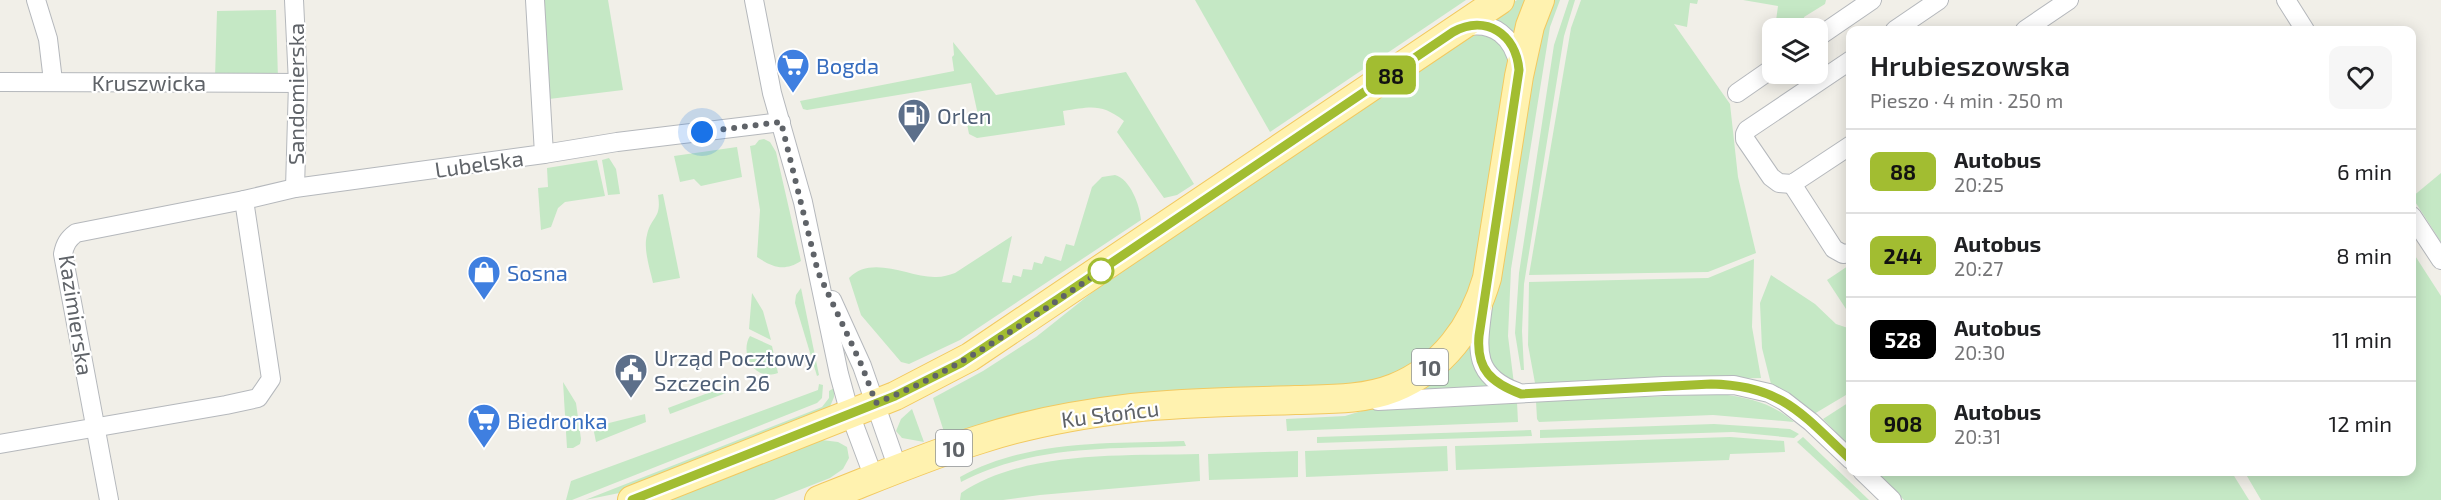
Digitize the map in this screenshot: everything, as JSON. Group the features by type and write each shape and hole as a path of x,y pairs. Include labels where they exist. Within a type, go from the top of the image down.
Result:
{"main road":[{"name":"Ku Słońcu","path":"632,500 926,381 995,342 1500,0"},
{"name":"Ku Słońcu","path":"819,500 983,438 1046,422 1085,414 1135,408 1329,399 1383,392 1404,384 1436,363 1453,346 1471,321 1487,278 1519,76 1530,26 1539,0"}],"street":[{"path":"36,0 48,39 53,81"},
{"name":"Sandomierska","path":"294,0 298,83 295,188"},
{"name":"Lubelska","path":"295,188 544,154 535,0"},
{"path":"754,0 772,93 818,272 839,374 863,408 886,474"},
{"path":"1828,30 1872,0"},
{"path":"1901,26 1939,0"},
{"path":"2031,26 2069,0"},
{"path":"2286,0 2302,26"},
{"name":"Ku Słońcu","path":"1453,32 1476,25 1499,30 1514,48 1519,76"},
{"path":"1846,63 1745,134 1745,139 1771,177 1779,183 1792,184 1846,148"},
{"path":"1737,93 1762,76"},
{"name":"Kruszwicka","path":"0,82 298,83"},
{"path":"544,154 617,142 781,122"},
{"path":"1792,184 1834,249 1846,254"},
{"name":"Kazimierska","path":"109,500 63,255 69,238 76,233 295,188"},
{"path":"0,444 258,398 270,379 244,200"},
{"path":"2416,222 2441,260"},
{"path":"818,272 862,366 863,408 886,474"},
{"name":"Ku Słońcu","path":"1487,278 1478,346 1480,358 1485,370 1497,383 1521,394"},
{"name":"Ku Słońcu","path":"1329,399 1385,401 1711,384 1752,388 1768,393 1795,408 1846,455"},
{"path":"1867,476 1892,500"}],"green space":[{"path":"543,0 608,0 623,90 549,99"},
{"path":"1195,0 1466,0 1270,132"},
{"path":"1517,0 1533,0 1520,42 1506,26 1489,19"},
{"path":"1548,0 1560,0 1550,27 1511,269 1508,336 1514,384 1493,364 1489,352 1488,335 1535,37"},
{"path":"1569,0 1575,0 1564,36 1524,284 1522,331 1524,370 1521,370 1515,333 1519,273 1554,45"},
{"path":"1581,0 1698,0 1697,4 1690,3 1687,27 1674,24 1730,104 1738,177 1756,253 1708,272 1529,275 1571,28"},
{"path":"1743,0 1826,0 1825,4 1804,18 1776,18 1778,6"},
{"path":"276,10 278,79 215,78 217,11"},
{"path":"1479,35 1496,41 1511,65 1479,276 1448,338 1384,382 947,441 933,398 983,371 1036,337 1128,264 1469,36"},
{"path":"953,42 996,95 1126,72 1194,184 1177,195 1164,198 1117,132 1124,121 1102,109 1063,111 1065,125 977,138 969,134 966,119 978,115 971,83 803,109 800,101 954,71"},
{"path":"764,139 770,142 776,152 801,261 784,267 773,266 757,257 760,210 750,146"},
{"path":"737,147 742,177 701,186 694,179 680,182 674,156"},
{"path":"609,158 616,169 620,194 608,195 602,160"},
{"path":"597,160 605,196 565,202 558,208 551,227 541,230 538,188 548,187 547,168"},
{"path":"2441,173 2441,242 2416,203 2416,194"},
{"path":"1115,175 1130,187 1139,207 1141,220 960,340 909,364 901,362 861,315 849,278 858,271 869,268 880,267 926,276 946,276 955,273 1012,236 1002,282 1011,283 1013,275 1021,277 1023,269 1032,270 1034,262 1042,264 1045,256 1061,261 1066,244 1074,246 1092,187 1102,177"},
{"path":"663,194 680,278 653,283 647,259 646,241 659,209 658,195"},
{"path":"2416,257 2441,296 2441,500 2261,500 2247,476 2416,476"},
{"path":"1754,259 1752,327 1761,378 1535,383 1528,345 1529,282 1708,278"},
{"path":"1846,267 1846,309 1827,280"},
{"path":"1771,275 1815,304 1836,324 1846,327 1846,395 1814,414 1792,396 1771,384 1762,348 1760,303"},
{"path":"801,288 819,375 817,376 795,303 796,295"},
{"path":"752,293 763,311 771,340 749,329"},
{"path":"1473,335 1477,372 1492,389 1409,393"},
{"path":"750,336 772,346 778,373 769,375 761,373 750,364 746,349"},
{"path":"563,382 576,403 581,439 580,444 573,448 567,448"},
{"path":"732,384 734,390 670,414 668,408"},
{"path":"819,384 823,385 822,398 817,403 572,500 566,500 571,481 818,390"},
{"path":"834,388 834,397 829,409 629,491 585,500 822,407 829,398 829,391"},
{"path":"1721,394 1760,402 1794,422 1713,415 1539,422 1537,419 1536,401"},
{"path":"1517,402 1518,422 1287,431 1286,419 1345,416 1375,407"},
{"path":"1846,404 1846,443 1823,419"},
{"path":"912,409 924,442 902,438 896,431 901,419"},
{"path":"645,414 646,422 596,442 593,427"},
{"path":"1714,424 1790,429 1799,434 1794,438 1733,432 1540,438 1540,430"},
{"path":"1531,430 1532,436 1317,443 1317,437"},
{"path":"1730,437 1784,441 1785,452 1730,454 1729,460 1456,470 1455,446"},
{"path":"1803,437 1869,500 1860,500 1797,442"},
{"path":"822,440 838,442 847,447 849,458 843,469 830,478 774,500 657,500 795,444"},
{"path":"1184,441 1186,446 1099,449 1043,455 1015,461 961,482 960,477 1013,456 1041,450 1098,444"},
{"path":"1447,446 1448,471 1306,477 1305,451"},
{"path":"1298,451 1298,477 1209,480 1208,454"},
{"path":"1199,454 1200,481 1003,500 960,500 961,493 987,479 1045,462 1108,456"},
{"path":"1880,476 2234,476 2249,500 1904,500"}],"bus line":[{"name":"88","path":"632,500 895,396 961,363 1453,32 1476,25 1499,30 1511,42 1519,70 1478,346 1482,364 1489,375 1502,386 1521,394 1711,384 1734,385 1760,390 1776,396 1795,408 1846,455"}],"place":[{"name":"Bogda","path":"793,94"},
{"name":"Orlen","path":"914,144"},
{"name":"Sosna","path":"484,301"},
{"name":"Urząd Pocztowy Szczecin 26","path":"631,399"},
{"name":"Biedronka","path":"484,449"}],"route":[{"path":"702,132 781,122 818,272 862,366 876,403 920,384 970,357 1101,271"}]}
